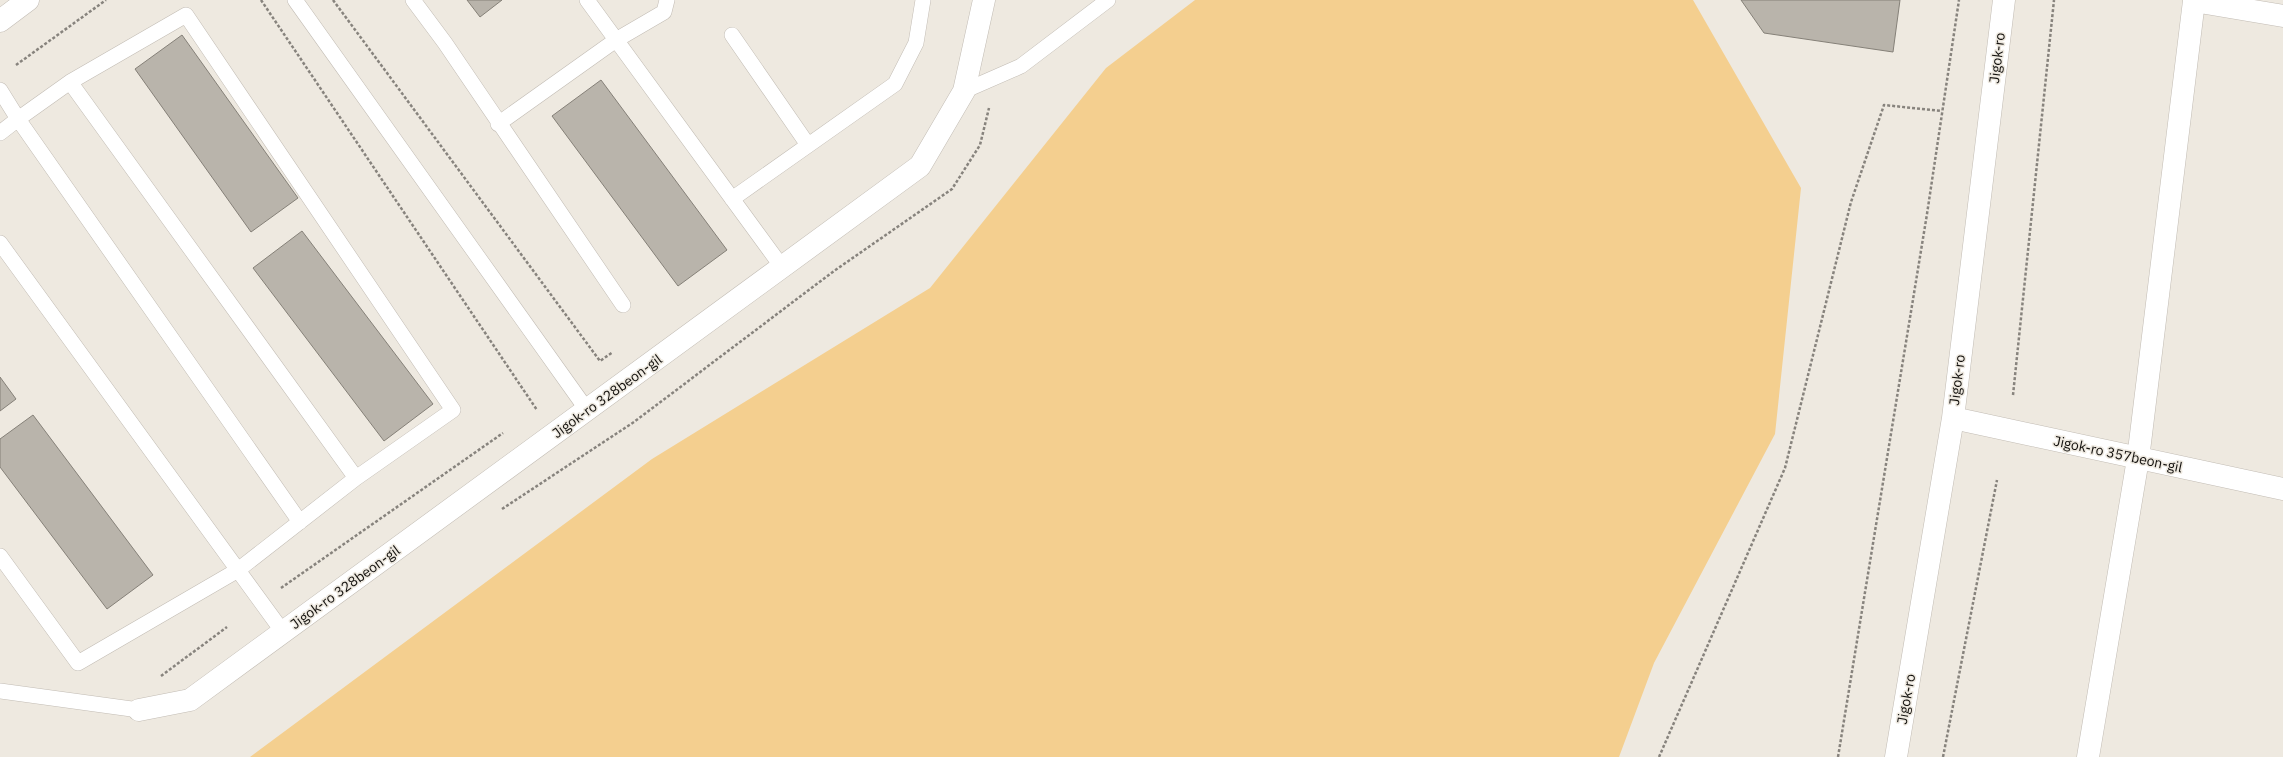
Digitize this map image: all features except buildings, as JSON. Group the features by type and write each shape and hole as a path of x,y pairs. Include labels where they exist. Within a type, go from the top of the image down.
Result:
{"street":[{"path":"0,21 28,0"},
{"name":"Jigok-ro 328beon-gil","path":"139,710 190,700 920,166 964,91 984,0"},
{"name":"Jigok-ro","path":"1896,757 1953,418 2004,0"},
{"path":"2088,757 2138,459 2194,1 2283,16"},
{"name":"Jigok-ro 357beon-gil","path":"1953,418 2283,489"}],"lane":[{"path":"295,0 587,410"},
{"path":"413,0 445,43 498,124 623,305"},
{"path":"587,0 782,267"},
{"path":"498,124 616,40 664,12 667,0"},
{"path":"732,199 895,84 916,43 923,0"},
{"path":"964,91 1021,66 1108,0"},
{"path":"0,133 70,82 186,15 453,410 356,478 238,570 78,663 0,556"},
{"path":"732,35 808,145"},
{"path":"70,82 356,478"},
{"path":"0,90 18,119 300,522"},
{"path":"0,243 284,632"},
{"path":"0,691 139,710"}],"path":[{"path":"16,65 106,0"},
{"path":"261,0 537,409 531,414"},
{"path":"333,0 600,361"},
{"path":"1838,757 1959,0"},
{"path":"2013,395 2054,0"},
{"path":"1658,757 1785,468 1851,202 1884,105 1942,111"},
{"path":"279,590 505,432"},
{"path":"1943,757 1998,480"},
{"path":"154,679 161,676 227,627"}],"shaded area":[{"path":"1195,0 1693,0 1801,188 1775,434 1654,663 1619,757 250,757 652,459 930,288 1106,68"}]}
